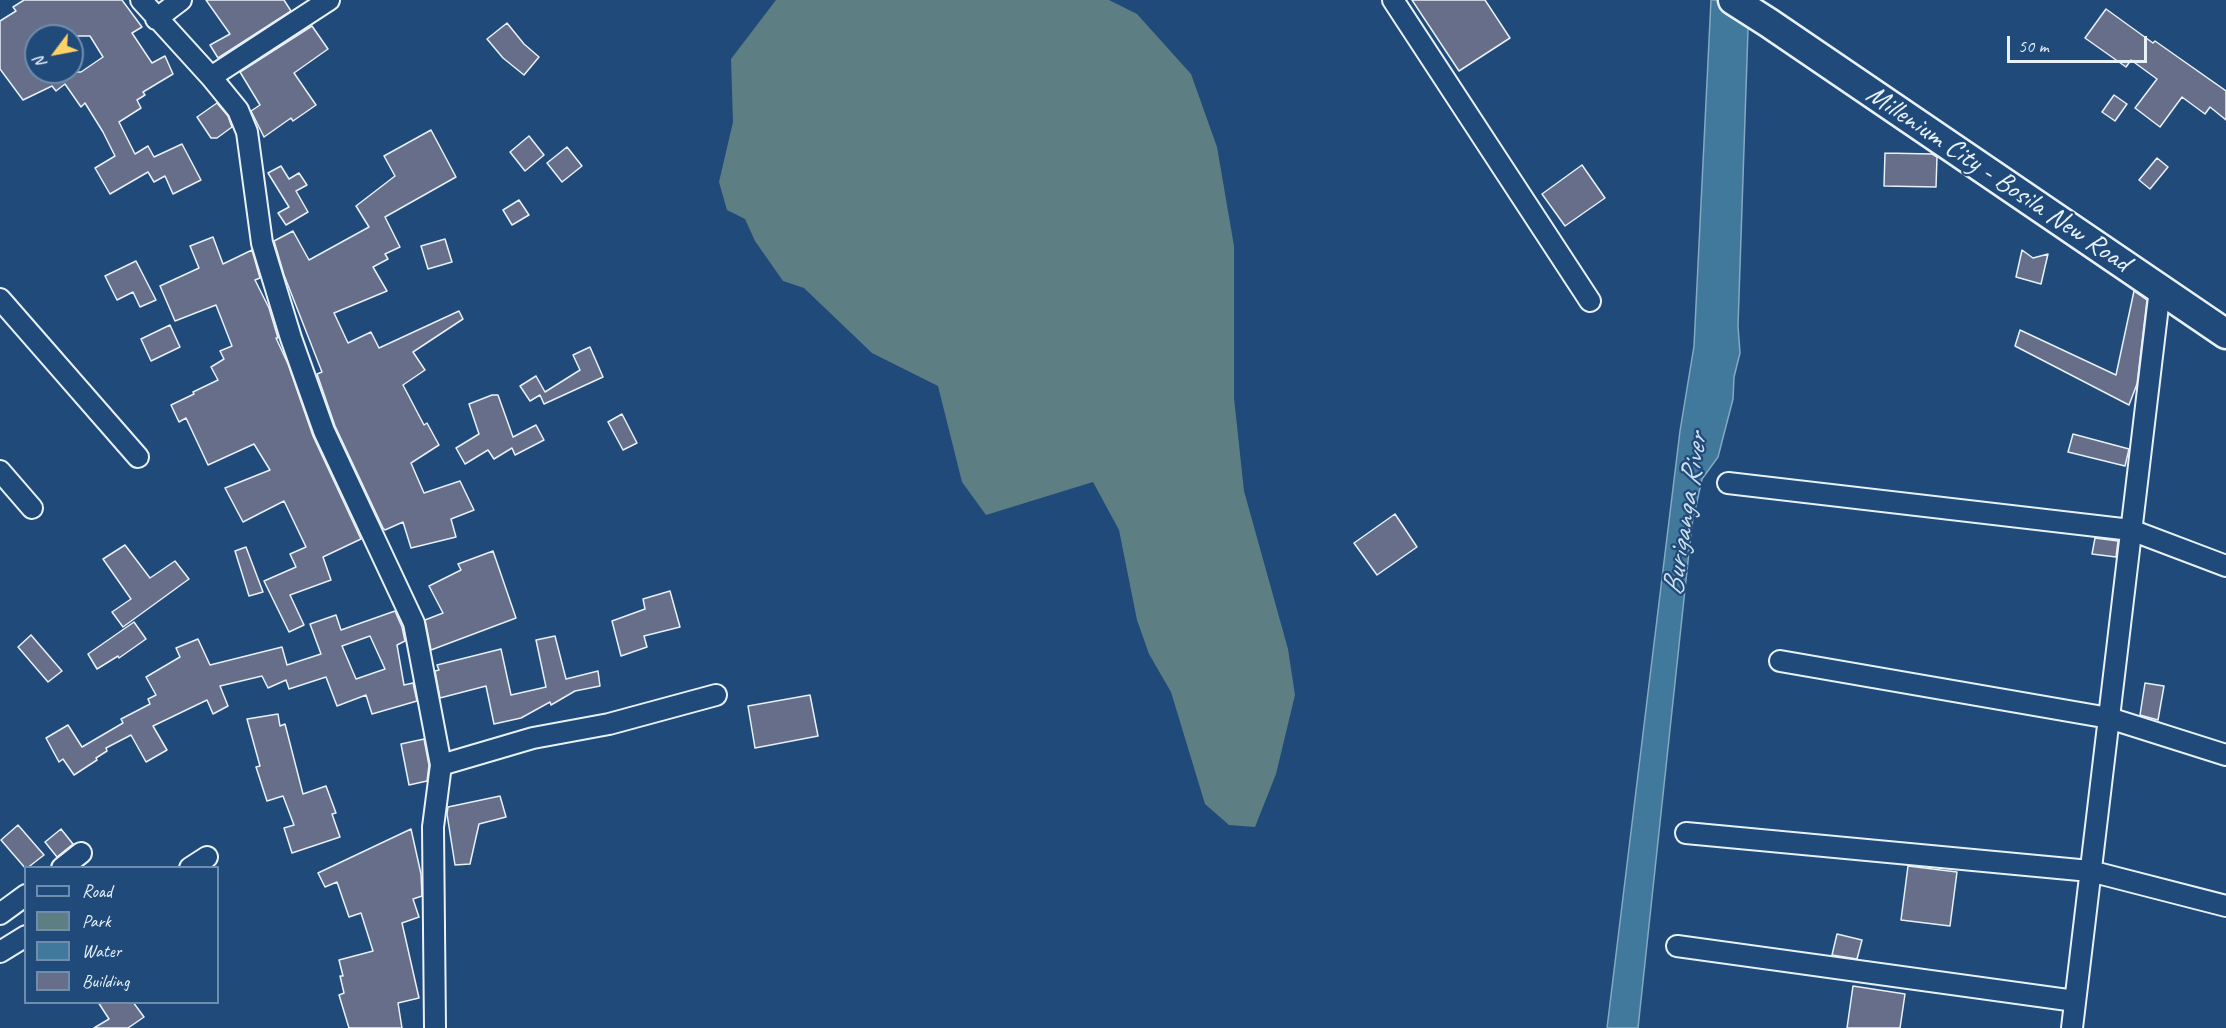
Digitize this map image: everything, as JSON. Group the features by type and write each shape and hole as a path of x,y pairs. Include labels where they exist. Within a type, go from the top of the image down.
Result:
{"street":[{"path":"141,0 238,110 247,132 262,243 291,338 324,431 414,623 441,765 433,827 435,1028"},
{"path":"156,19 181,0"},
{"path":"211,77 329,0"},
{"path":"1393,0 1590,301"},
{"name":"Millenium City - Bosila New Road","path":"1733,0 2226,334"},
{"path":"2072,1028 2160,289"},
{"path":"0,299 138,457"},
{"path":"0,471 32,508"},
{"path":"1728,483 2131,530 2226,566"},
{"path":"1780,661 2109,718 2226,755"},
{"path":"441,765 533,738 609,724 716,695"},
{"path":"1686,833 2090,871 2226,906"},
{"path":"63,866 81,853"},
{"path":"0,914 24,896"},
{"path":"0,952 24,937"},
{"path":"1677,946 2075,1001"}],"green space":[{"path":"776,0 1109,0 1137,14 1191,74 1217,147 1234,246 1234,398 1244,491 1288,649 1295,695 1276,774 1255,827 1229,825 1205,804 1171,692 1149,654 1137,620 1119,530 1093,482 986,515 962,482 938,386 872,353 804,288 783,281 755,241 745,219 727,210 719,182 733,122 731,59"}],"water":[{"name":"Buriganga River","path":"1711,0 1749,0 1738,326 1740,353 1734,377 1733,399 1718,457 1702,479 1692,524 1638,1028 1607,1028 1680,431 1694,346"}],"building":[{"path":"24,0 122,0 142,27 132,33 152,63 165,56 173,74 143,92 145,95 137,100 141,108 119,122 135,154 148,146 154,157 182,144 201,180 173,194 165,176 154,182 148,172 110,194 95,168 115,156 85,103 81,107 65,84 56,91 52,86 23,100 0,69 0,21 16,11 13,7"},
{"path":"206,0 284,0 291,11 218,58 210,45 230,34"},
{"path":"1412,0 1485,0 1510,38 1459,71"},
{"path":"2106,9 2226,91 2226,120 2210,107 2205,114 2182,97 2160,127 2135,108 2157,79 2131,60 2126,67 2085,38"},
{"path":"507,23 524,44 539,57 524,75 503,58 487,39"},
{"path":"312,26 328,49 294,73 316,105 293,121 291,118 264,137 251,111 260,105 240,72"},
{"path":"2114,95 2127,104 2115,121 2102,112"},
{"path":"217,103 228,116 232,127 217,138 211,138 197,117"},
{"path":"431,130 456,177 385,217 400,247 385,254 388,259 373,267 387,291 334,313 348,343 371,332 379,348 459,311 463,319 413,352 425,370 403,385 424,425 427,423 439,445 411,463 424,493 460,481 474,510 451,519 456,537 411,548 403,522 385,530 383,528 335,426 317,374 322,372 284,275 274,241 293,231 309,260 369,227 356,206 395,176 384,156"},
{"path":"529,136 544,155 525,171 510,152"},
{"path":"567,147 582,166 562,182 547,163"},
{"path":"1885,153 1932,154 1937,157 1936,187 1884,186"},
{"path":"2157,158 2168,167 2150,189 2139,180"},
{"path":"1582,165 1605,198 1565,226 1542,194"},
{"path":"281,166 289,179 299,173 307,185 296,191 308,212 286,225 278,213 289,207 268,173"},
{"path":"519,200 529,215 512,225 503,210"},
{"path":"213,237 223,264 252,250 260,278 255,280 269,308 278,338 276,338 288,364 313,436 361,539 323,557 331,580 290,595 304,625 289,632 264,581 296,567 290,554 306,547 284,501 243,522 225,488 270,470 254,444 208,465 186,418 179,422 171,405 218,380 211,367 224,359 220,351 232,346 216,305 175,321 160,286 199,268 190,246"},
{"path":"445,239 452,262 428,269 421,246"},
{"path":"2022,250 2033,258 2048,254 2041,284 2016,277"},
{"path":"136,261 156,300 140,307 133,292 117,300 105,276"},
{"path":"2134,291 2147,300 2137,384 2129,405 2015,346 2020,330 2116,375"},
{"path":"170,325 180,347 151,361 141,339"},
{"path":"590,347 603,377 544,404 540,395 530,401 520,386 536,376 545,392 580,370 573,355"},
{"path":"498,395 513,437 536,425 544,440 515,455 512,448 494,459 488,450 465,464 456,448 479,434 469,404"},
{"path":"622,414 637,443 623,450 608,422"},
{"path":"2073,434 2129,449 2125,466 2068,452"},
{"path":"1395,514 1417,547 1377,575 1354,543"},
{"path":"2095,538 2118,541 2116,557 2092,554"},
{"path":"125,545 150,578 175,561 189,579 123,627 112,612 131,599 103,559"},
{"path":"246,547 263,592 249,596 235,551"},
{"path":"493,551 516,618 431,650 425,620 443,613 429,586 461,570 458,564"},
{"path":"670,591 680,627 644,636 647,647 621,656 612,621 645,609 643,599"},
{"path":"395,611 405,641 397,645 404,685 413,683 417,701 372,714 366,695 337,706 326,677 289,689 286,680 268,688 262,676 220,686 228,706 213,714 207,700 153,726 167,750 146,762 131,735 106,748 107,751 96,758 97,760 74,775 63,759 59,762 46,738 68,725 82,747 123,723 121,719 150,704 148,699 156,695 146,677 180,657 176,648 198,639 210,665 282,647 287,665 321,654 310,624 336,615 341,630","holes":["370,636 385,669 356,679 342,646"]},
{"path":"134,622 146,639 119,658 118,656 97,669 88,654"},
{"path":"31,635 62,671 48,682 18,647"},
{"path":"555,636 566,679 598,671 600,686 575,691 521,718 494,724 486,686 440,698 435,671 439,670 437,665 501,649 511,695 546,687 536,640"},
{"path":"2145,683 2164,686 2158,720 2140,715"},
{"path":"810,695 818,736 755,748 748,706"},
{"path":"278,714 280,726 285,724 303,794 326,786 336,813 332,814 340,837 292,853 284,828 294,825 283,796 267,801 256,767 260,766 247,719"},
{"path":"424,739 429,765 427,781 409,785 401,744"},
{"path":"500,796 506,817 479,824 470,864 455,865 447,814 448,807"},
{"path":"18,825 44,855 30,866 24,867 1,840"},
{"path":"61,829 73,844 57,857 45,842"},
{"path":"411,829 421,874 422,896 413,899 419,917 402,923 419,998 398,1003 402,1028 349,1028 339,995 344,993 339,960 373,951 361,913 349,917 337,882 325,887 318,873"},
{"path":"1908,866 1957,872 1950,926 1901,920"},
{"path":"1837,934 1862,940 1857,959 1832,955"},
{"path":"1853,986 1905,994 1900,1028 1847,1028"},
{"path":"99,1004 134,1004 144,1017 128,1028 94,1028 109,1019"}]}
